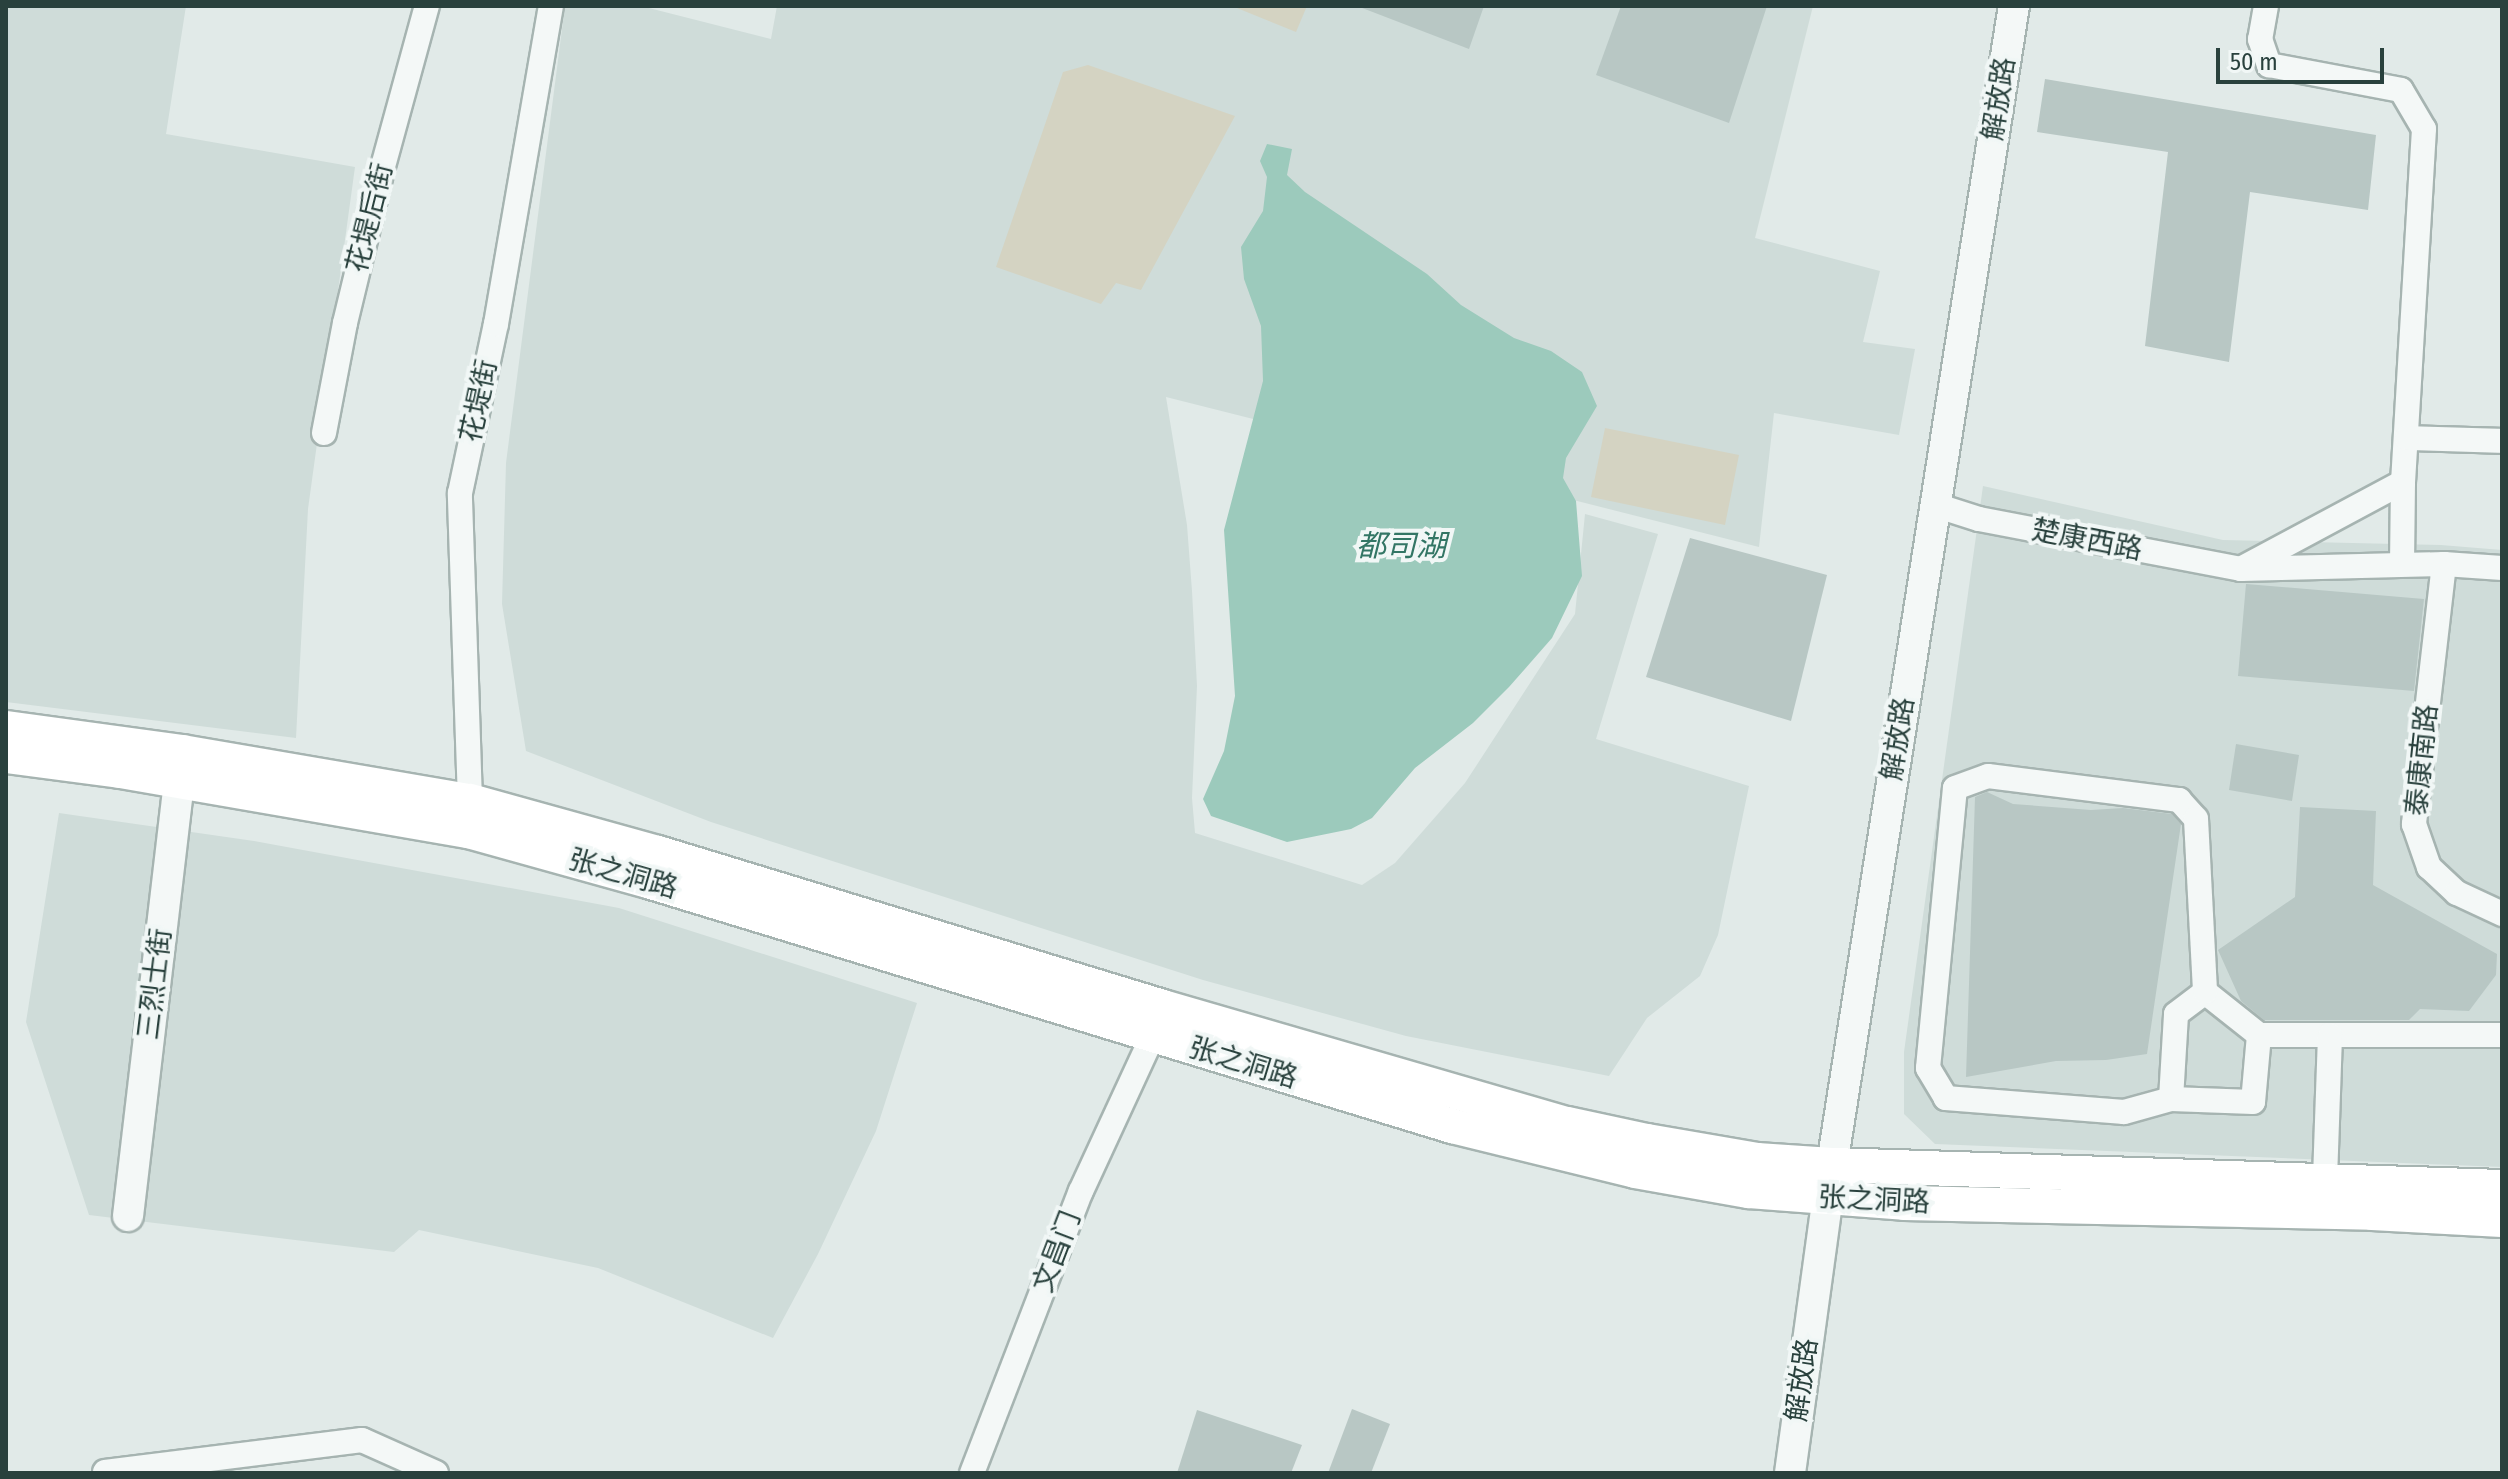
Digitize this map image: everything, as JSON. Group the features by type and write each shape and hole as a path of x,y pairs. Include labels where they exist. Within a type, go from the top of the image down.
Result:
{"main road":[{"name":"张之洞路","path":"6,728 468,831 648,881 1452,1126 1621,1168 1749,1191 1826,1198 2502,1220"},
{"name":"张之洞路","path":"6,756 180,766 470,801 1567,1124 1757,1160 2502,1187"}],"street":[{"name":"花堤后街","path":"324,433 345,323 378,185 427,6"},
{"name":"花堤街","path":"470,801 460,493 496,324 551,6"},
{"name":"解放路","path":"1790,1473 1826,1198 2014,6"},
{"path":"2266,6 2260,39 2269,65 2401,90 2424,129 2403,482 2402,564"},
{"path":"2407,438 2502,441"},
{"path":"2241,569 2403,482"},
{"name":"楚康西路","path":"1935,505 1979,519 2241,569 2402,564 2502,568"},
{"name":"泰康南路","path":"2444,564 2414,824 2429,867 2457,893 2502,914"},
{"name":"三烈士街","path":"128,1216 180,766"},
{"path":"2259,1035 2253,1102 2171,1099 2124,1112 1946,1098 1928,1068 1955,788 1988,776 2179,800 2196,819 2205,992 2259,1035 2502,1035"},
{"path":"2171,1099 2168,1013 2205,992"},
{"name":"文昌门","path":"972,1473 1081,1191 1153,1035"},
{"path":"2325,1179 2330,1035"},
{"path":"105,1472 362,1440 436,1473"}],"shaded area":[{"path":"6,6 186,6 166,134 355,167 308,509 296,738 6,702"},
{"path":"565,6 641,6 771,39 777,6 1813,6 1755,238 1880,271 1863,342 1915,349 1899,435 1774,413 1759,547 1166,397 1187,525 1192,591 1197,686 1192,798 1195,833 1362,885 1395,863 1465,783 1575,614 1585,514 1658,534 1596,739 1749,786 1718,935 1700,976 1647,1018 1609,1076 1406,1036 1203,980 711,822 526,751 502,604 506,463"},
{"path":"1232,6 1307,6 1296,32"},
{"path":"1088,65 1235,116 1141,290 1116,283 1101,304 996,267 1063,72"},
{"path":"1605,428 1739,455 1725,525 1591,497"},
{"path":"1983,486 2223,540 2441,545 2502,550 2502,1167 1935,1144 1904,1114 1904,1052"},
{"path":"59,813 254,841 619,908 917,1003 876,1131 818,1254 773,1338 598,1268 419,1230 394,1252 89,1215 26,1022"}],"water":[{"name":"都司湖","path":"1267,144 1292,149 1287,175 1305,192 1427,274 1461,305 1514,338 1551,351 1582,372 1597,406 1566,458 1563,478 1576,501 1582,576 1552,638 1473,723 1415,768 1372,818 1351,829 1287,842 1211,816 1203,799 1224,751 1235,696 1224,530 1263,381 1261,326 1244,279 1241,247 1263,211 1267,177 1260,161"}],"building":[{"path":"1357,6 1484,6 1469,49"},
{"path":"1621,6 1767,6 1729,123 1596,75"},
{"path":"2045,79 2376,135 2368,210 2250,192 2229,362 2145,346 2168,152 2037,132"},
{"path":"1690,538 1827,575 1791,721 1646,677"},
{"path":"2246,584 2424,599 2414,691 2238,676"},
{"path":"2236,744 2299,755 2292,801 2229,790"},
{"path":"1987,792 2013,804 2091,810 2123,808 2172,814 2181,824 2147,1054 2106,1060 2056,1061 1966,1077 1975,797"},
{"path":"2300,807 2376,811 2373,885 2497,954 2496,975 2469,1011 2420,1009 2409,1020 2264,1020 2241,1001 2218,950 2295,897"},
{"path":"1352,1409 1390,1424 1371,1473 1328,1473"},
{"path":"1197,1410 1302,1445 1291,1473 1177,1473"}]}
